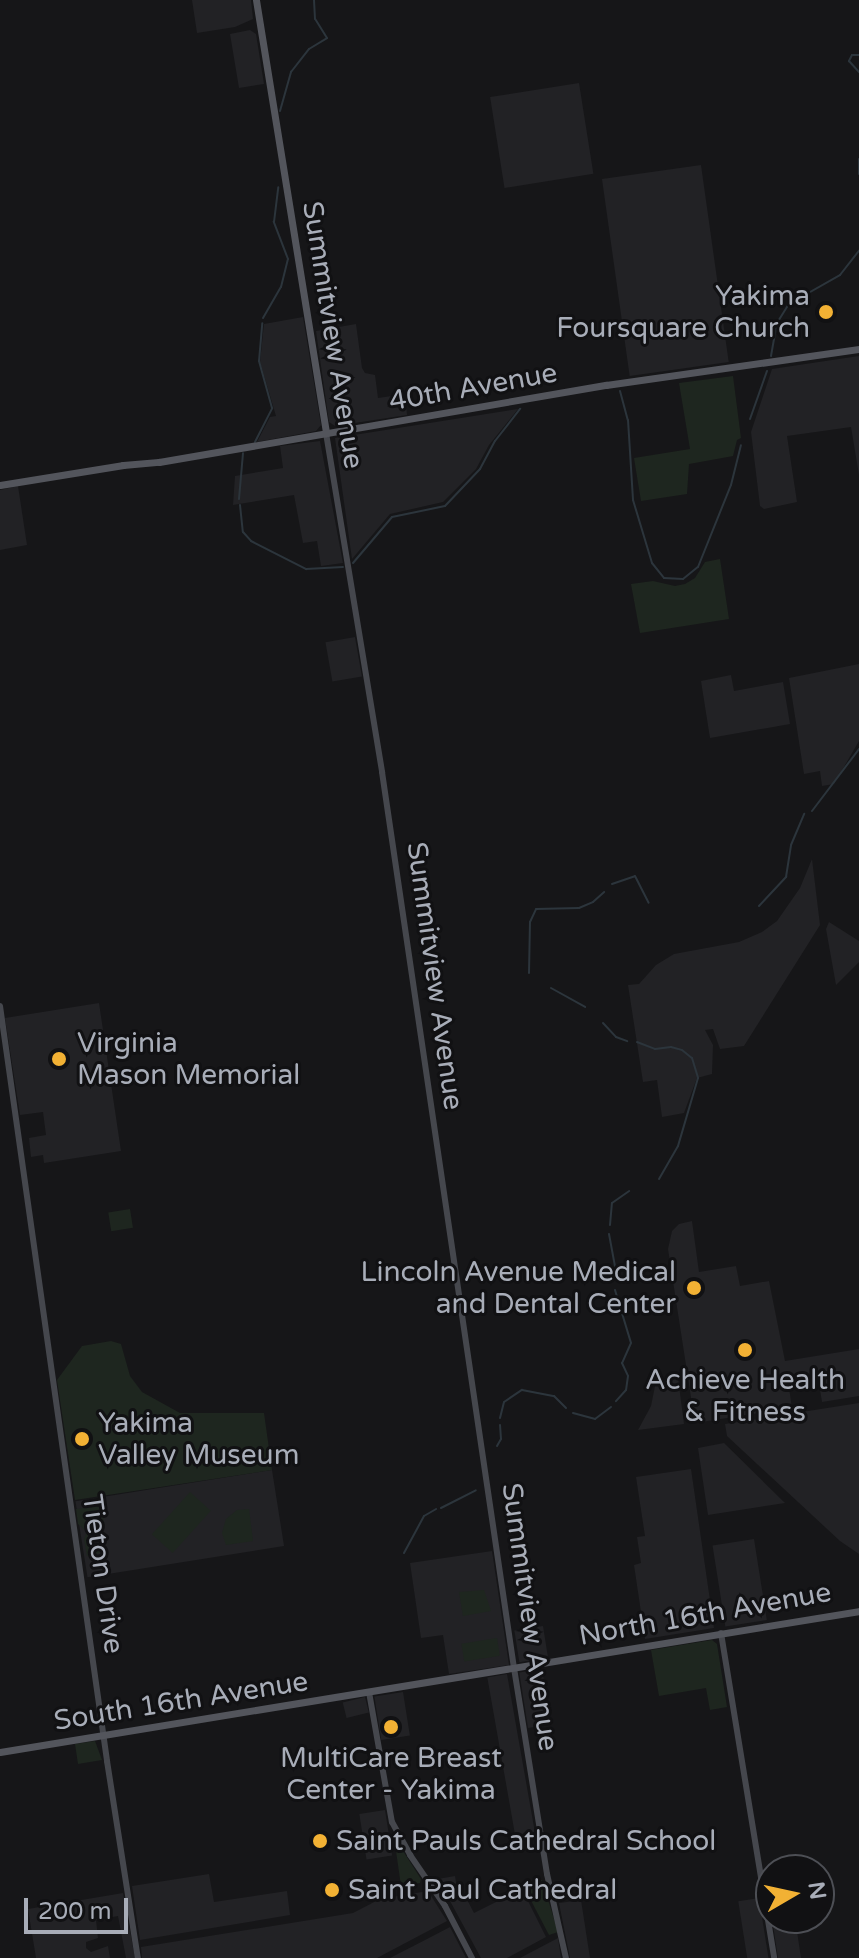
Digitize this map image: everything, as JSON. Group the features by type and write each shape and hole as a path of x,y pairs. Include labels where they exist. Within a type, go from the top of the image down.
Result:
{"main road":[{"name":"Summitview Avenue","path":"256,0 382,772 514,1668 546,1865 566,1958"},
{"name":"40th Avenue","path":"0,485 606,385 859,349"},
{"name":"Tieton Drive","path":"0,1006 103,1735 138,1958"},
{"name":"North 16th Avenue","path":"369,1692 859,1611"},
{"path":"721,1633 774,1958"},
{"name":"South 16th Avenue","path":"0,1752 369,1692"},
{"path":"369,1692 392,1822 445,1906 472,1958"}],"shaded area":[{"path":"192,0 251,0 253,19 235,27 197,33"},
{"path":"250,30 256,34 264,84 239,88 230,34"},
{"path":"579,83 593,174 505,188 490,97"},
{"path":"701,165 729,362 630,376 602,179"},
{"path":"303,317 321,425 316,431 257,442 270,417 276,416 260,362 264,324"},
{"path":"356,324 362,368 365,373 375,375 378,398 405,394 407,415 335,426 329,422 316,331"},
{"path":"859,356 859,475 851,427 787,436 797,502 764,509 760,506 751,432 772,369"},
{"path":"733,376 741,438 737,440 733,456 689,464 687,494 641,501 634,458 690,449 679,383"},
{"path":"518,409 489,445 476,469 443,502 390,514 352,559 335,438"},
{"path":"320,441 343,563 321,566 317,541 303,543 294,495 233,505 235,476 283,468 280,446"},
{"path":"18,486 27,545 0,550 0,490"},
{"path":"720,559 729,619 640,633 631,584 653,581 675,586 685,584 695,578 705,562"},
{"path":"355,637 362,676 332,682 325,642"},
{"path":"859,664 859,741 834,784 822,786 820,771 804,774 789,678"},
{"path":"731,675 734,691 783,682 790,724 710,738 701,681"},
{"path":"812,859 820,925 744,1046 720,1049 713,1029 705,1030 713,1045 712,1074 697,1078 684,1113 662,1117 657,1080 643,1082 628,985 639,984 656,965 674,954 739,942 762,932 777,921 800,888"},
{"path":"829,922 859,941 859,962 836,985 826,929"},
{"name":"Virginia Mason Memorial","path":"99,1003 121,1151 44,1163 43,1155 31,1157 29,1138 46,1135 43,1112 20,1115 5,1018"},
{"path":"130,1209 133,1228 111,1231 108,1212"},
{"path":"692,1221 699,1272 736,1266 740,1286 769,1281 785,1361 859,1349 859,1396 822,1402 819,1383 789,1388 792,1408 695,1423 668,1249 672,1231 679,1224"},
{"path":"111,1341 121,1344 130,1376 142,1392 180,1413 264,1413 272,1470 75,1500 57,1380 82,1346"},
{"path":"678,1378 684,1424 638,1430 651,1406 656,1381"},
{"path":"859,1403 859,1554 840,1541 727,1436 725,1424"},
{"path":"724,1443 785,1503 708,1515 698,1448"},
{"path":"691,1469 714,1628 645,1639 634,1565 641,1563 637,1537 645,1536 636,1477"},
{"path":"272,1470 284,1546 87,1577 75,1501"},
{"path":"190,1492 211,1511 173,1553 152,1534"},
{"path":"101,1506 105,1527 99,1511 85,1515 90,1550 107,1551 87,1556 84,1539 87,1532 78,1524 76,1509"},
{"path":"249,1509 253,1541 226,1545 222,1533 226,1519 237,1510"},
{"path":"754,1539 767,1620 725,1627 713,1546"},
{"path":"492,1551 509,1665 449,1674 443,1635 421,1638 410,1563"},
{"path":"484,1590 491,1611 463,1616 459,1592"},
{"path":"543,1626 548,1658 519,1662 514,1631"},
{"path":"497,1638 500,1656 464,1661 461,1644"},
{"path":"712,1640 717,1644 727,1707 710,1710 706,1688 659,1696 651,1650"},
{"path":"542,1669 551,1724 528,1728 519,1673"},
{"path":"507,1674 536,1836 516,1840 487,1677"},
{"path":"403,1692 410,1735 381,1740 374,1697"},
{"path":"365,1697 369,1713 347,1718 343,1703"},
{"path":"95,1741 102,1760 78,1764 75,1744"},
{"path":"385,1810 392,1855 367,1860 359,1814"},
{"path":"394,1837 421,1879 420,1883 401,1886"},
{"path":"209,1874 214,1902 287,1891 290,1915 140,1940 132,1886"},
{"path":"455,1876 457,1888 460,1886 474,1913 522,1889 546,1937 507,1958 481,1958 450,1901 432,1880"},
{"path":"542,1880 558,1932 549,1935 525,1889"},
{"path":"428,1891 447,1921 377,1958 142,1958 141,1947 353,1913 380,1899"},
{"path":"123,1893 135,1958 126,1958 118,1916 96,1920 98,1938 86,1942 86,1948 91,1952 108,1946 110,1958 36,1958 28,1909"},
{"path":"755,1899 755,1934 765,1934 769,1958 747,1958 738,1901"},
{"path":"581,1900 590,1958 570,1958 559,1903"},
{"path":"450,1927 466,1958 390,1958 427,1939"},
{"path":"774,1934 797,1934 801,1958 778,1958"},
{"path":"558,1938 561,1958 520,1958"}],"waterway":[{"path":"280,111 291,72 309,49 327,38 315,19 314,0"},
{"path":"859,55 852,55 849,61 859,72"},
{"path":"859,159 859,174"},
{"path":"263,318 281,287 288,259 274,222 278,187"},
{"path":"771,356 777,323 789,304 840,275 859,251"},
{"path":"255,442 272,408 259,361 262,323"},
{"path":"750,419 767,371"},
{"path":"620,391 628,420 633,500 652,563 664,578 683,579 698,567 731,485 741,445"},
{"path":"353,563 392,517 445,506 480,469 495,441 520,409"},
{"path":"239,499 243,453"},
{"path":"240,505 243,532 251,541 306,569 343,567"},
{"path":"812,811 859,749"},
{"path":"759,906 786,877 791,845 804,814"},
{"path":"612,884 635,876 649,903"},
{"path":"529,973 530,922 536,909 579,908 593,902 604,892"},
{"path":"551,988 585,1007"},
{"path":"603,1023 616,1037 627,1041"},
{"path":"637,1042 655,1049 671,1047 682,1050 692,1058 698,1078 678,1146 659,1179"},
{"path":"610,1225 612,1203 629,1191"},
{"path":"609,1234 617,1277"},
{"path":"615,1290 631,1343 622,1363 628,1376 626,1390 616,1401"},
{"path":"500,1418 504,1402 522,1390 554,1396 566,1408"},
{"path":"573,1413 595,1419 611,1407"},
{"path":"497,1446 501,1439 500,1425"},
{"path":"441,1508 476,1490"},
{"path":"404,1553 424,1516 436,1509"}],"place":[{"name":"Yakima Foursquare Church","path":"826,312"},
{"name":"Virginia Mason Memorial","path":"59,1059"},
{"name":"Lincoln Avenue Medical and Dental Center","path":"694,1288"},
{"name":"Achieve Health & Fitness","path":"745,1350"},
{"name":"Yakima Valley Museum","path":"82,1439"},
{"name":"MultiCare Breast Center - Yakima","path":"391,1727"},
{"name":"Saint Pauls Cathedral School","path":"320,1841"},
{"name":"Saint Paul Cathedral","path":"332,1890"}]}
